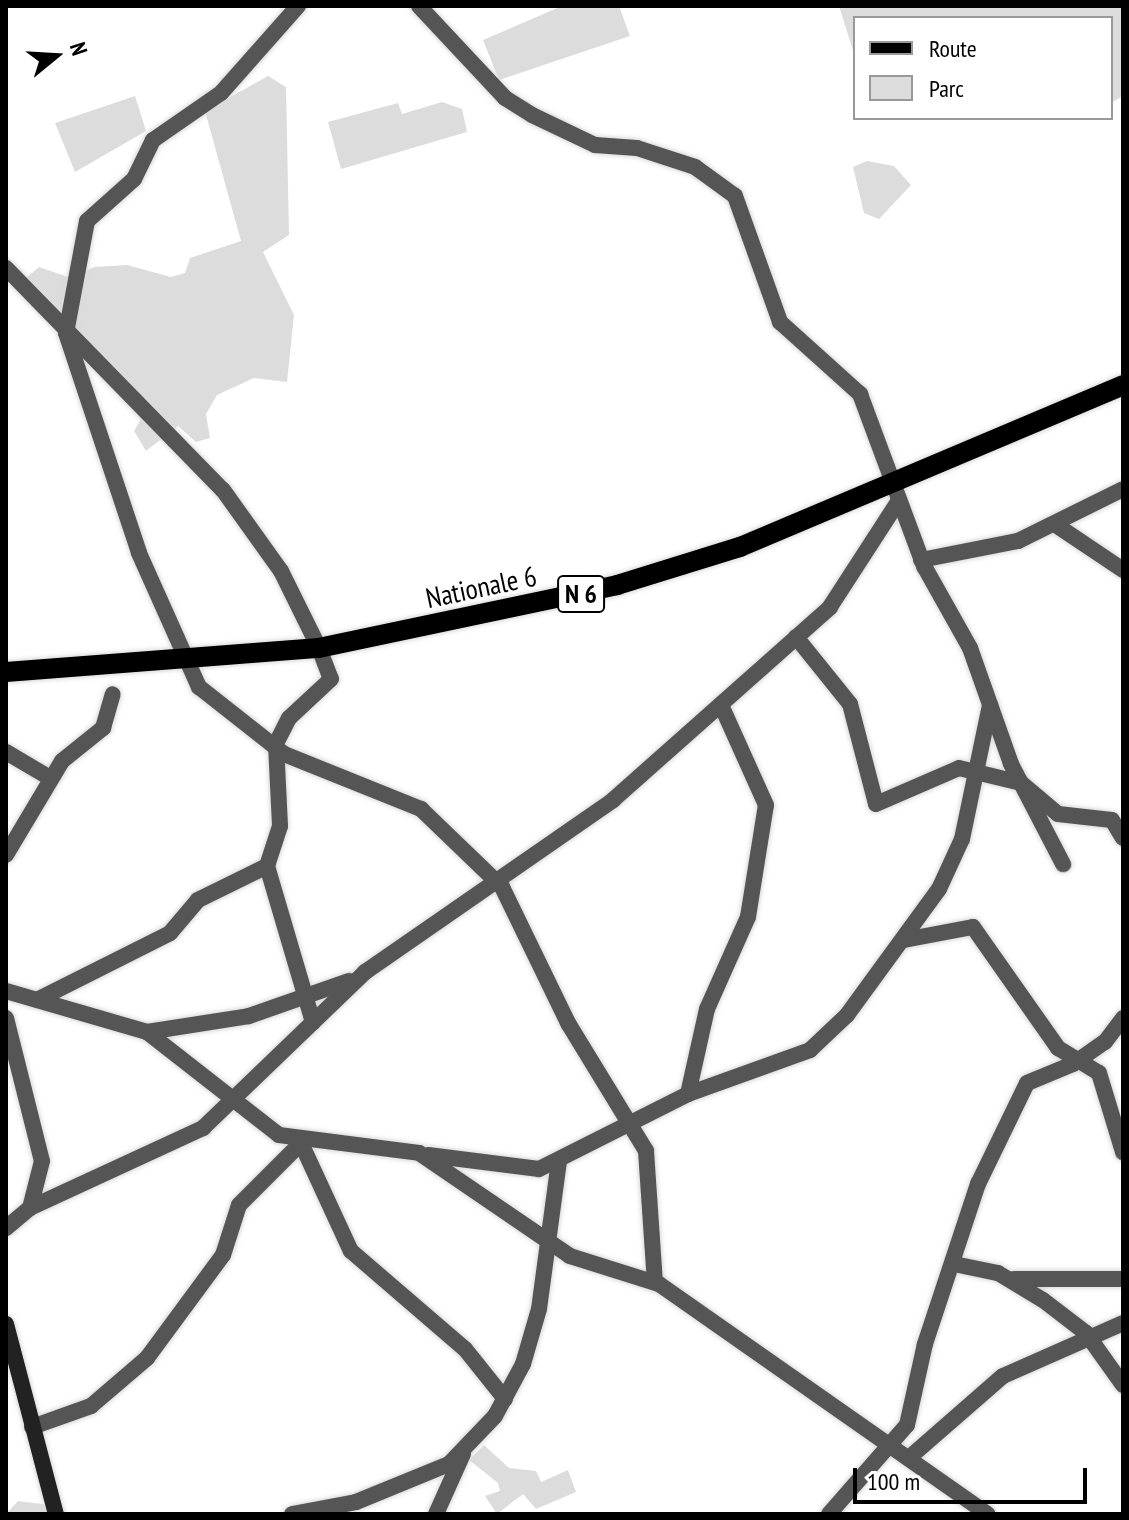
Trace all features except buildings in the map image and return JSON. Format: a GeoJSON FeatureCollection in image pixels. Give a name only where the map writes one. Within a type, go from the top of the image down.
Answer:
{"type":"FeatureCollection","features":[{"type":"Feature","properties":{"kind":"main road","name":"Nationale 6"},"geometry":{"type":"LineString","coordinates":[[6,672],[189,662],[319,648],[617,585],[895,494],[1123,385]]}},
{"type":"Feature","properties":{"kind":"street"},"geometry":{"type":"LineString","coordinates":[[298,6],[221,93],[153,140],[134,179],[87,221],[66,333],[139,553],[199,687],[307,766],[421,809],[498,881],[651,1172],[655,1282]]}},
{"type":"Feature","properties":{"kind":"street"},"geometry":{"type":"LineString","coordinates":[[419,6],[505,98],[532,115],[595,145],[637,148],[695,167],[735,196],[780,322],[851,379],[921,560],[970,648],[1021,783],[1063,864]]}},
{"type":"Feature","properties":{"kind":"street"},"geometry":{"type":"LineString","coordinates":[[6,268],[240,511],[319,648],[331,679],[304,700],[276,744],[280,826],[267,866],[313,1022]]}},
{"type":"Feature","properties":{"kind":"street"},"geometry":{"type":"LineString","coordinates":[[921,560],[1018,541],[1056,525],[1123,489]]}},
{"type":"Feature","properties":{"kind":"street"},"geometry":{"type":"LineString","coordinates":[[6,1228],[30,1208],[165,1151],[231,1102],[358,977],[613,800],[836,600],[895,494]]}},
{"type":"Feature","properties":{"kind":"street"},"geometry":{"type":"LineString","coordinates":[[1056,525],[1123,570]]}},
{"type":"Feature","properties":{"kind":"street"},"geometry":{"type":"LineString","coordinates":[[796,637],[850,704],[876,804],[943,771],[977,771],[1021,783],[1058,814],[1118,817],[1123,838]]}},
{"type":"Feature","properties":{"kind":"street"},"geometry":{"type":"LineString","coordinates":[[6,855],[50,778],[103,728],[113,694]]}},
{"type":"Feature","properties":{"kind":"street"},"geometry":{"type":"LineString","coordinates":[[688,1094],[707,1009],[748,917],[766,805],[721,705]]}},
{"type":"Feature","properties":{"kind":"street"},"geometry":{"type":"LineString","coordinates":[[6,991],[147,1032],[231,1102],[301,1143],[419,1153],[510,1170],[559,1162],[626,1121],[688,1094],[810,1050],[847,1015],[904,940],[962,839],[990,705]]}},
{"type":"Feature","properties":{"kind":"street"},"geometry":{"type":"LineString","coordinates":[[6,752],[50,778]]}},
{"type":"Feature","properties":{"kind":"street"},"geometry":{"type":"LineString","coordinates":[[37,1000],[170,933],[198,900],[267,866]]}},
{"type":"Feature","properties":{"kind":"street"},"geometry":{"type":"LineString","coordinates":[[904,940],[973,927],[1058,1048],[1099,1073],[1123,1152]]}},
{"type":"Feature","properties":{"kind":"street"},"geometry":{"type":"LineString","coordinates":[[147,1032],[306,999],[358,977]]}},
{"type":"Feature","properties":{"kind":"street"},"geometry":{"type":"LineString","coordinates":[[6,1018],[42,1161],[30,1208]]}},
{"type":"Feature","properties":{"kind":"street"},"geometry":{"type":"LineString","coordinates":[[829,1514],[894,1445],[907,1425],[925,1344],[978,1184],[1027,1083],[1078,1060],[1123,1018]]}},
{"type":"Feature","properties":{"kind":"street"},"geometry":{"type":"LineString","coordinates":[[301,1143],[351,1251],[465,1349],[505,1399]]}},
{"type":"Feature","properties":{"kind":"street"},"geometry":{"type":"LineString","coordinates":[[32,1427],[91,1406],[147,1358],[223,1255],[239,1205],[301,1143]]}},
{"type":"Feature","properties":{"kind":"street"},"geometry":{"type":"LineString","coordinates":[[419,1153],[508,1220],[550,1241],[570,1256],[655,1282],[894,1445],[987,1514]]}},
{"type":"Feature","properties":{"kind":"street"},"geometry":{"type":"LineString","coordinates":[[292,1514],[356,1502],[449,1464],[466,1449],[505,1399],[523,1364],[550,1241],[559,1162]]}},
{"type":"Feature","properties":{"kind":"street"},"geometry":{"type":"LineString","coordinates":[[954,1264],[1008,1278],[1123,1279]]}},
{"type":"Feature","properties":{"kind":"street"},"geometry":{"type":"LineString","coordinates":[[1008,1278],[1086,1333],[1123,1385]]}},
{"type":"Feature","properties":{"kind":"street"},"geometry":{"type":"LineString","coordinates":[[910,1457],[1003,1376],[1086,1333],[1123,1323]]}},
{"type":"Feature","properties":{"kind":"street"},"geometry":{"type":"LineString","coordinates":[[6,1324],[56,1514]]}},
{"type":"Feature","properties":{"kind":"street"},"geometry":{"type":"LineString","coordinates":[[436,1514],[466,1449]]}},
{"type":"Feature","properties":{"kind":"green space"},"geometry":{"type":"Polygon","coordinates":[[[562,6],[619,6],[630,36],[499,80],[483,40],[562,6]]]}},
{"type":"Feature","properties":{"kind":"green space"},"geometry":{"type":"Polygon","coordinates":[[[839,6],[1123,6],[1123,96],[1113,102],[1113,16],[853,16],[853,51],[839,6]]]}},
{"type":"Feature","properties":{"kind":"green space"},"geometry":{"type":"Polygon","coordinates":[[[268,76],[286,87],[289,235],[263,252],[294,315],[287,382],[254,378],[217,395],[206,414],[210,438],[196,442],[178,426],[146,451],[134,431],[141,419],[25,279],[39,267],[71,278],[94,267],[127,265],[171,277],[185,273],[190,258],[241,241],[205,111],[268,76]]]}},
{"type":"Feature","properties":{"kind":"green space"},"geometry":{"type":"Polygon","coordinates":[[[135,96],[146,131],[75,172],[55,123],[135,96]]]}},
{"type":"Feature","properties":{"kind":"green space"},"geometry":{"type":"Polygon","coordinates":[[[442,102],[462,109],[467,132],[341,169],[328,122],[398,103],[402,114],[442,102]]]}},
{"type":"Feature","properties":{"kind":"green space"},"geometry":{"type":"Polygon","coordinates":[[[867,161],[894,166],[911,185],[879,219],[864,213],[853,167],[867,161]]]}},
{"type":"Feature","properties":{"kind":"green space"},"geometry":{"type":"Polygon","coordinates":[[[484,1445],[509,1468],[536,1471],[541,1482],[568,1470],[576,1492],[536,1509],[523,1494],[497,1514],[485,1496],[500,1491],[498,1483],[469,1460],[484,1445]]]}},
{"type":"Feature","properties":{"kind":"green space"},"geometry":{"type":"Polygon","coordinates":[[[18,1501],[50,1505],[55,1514],[6,1514],[18,1501]]]}}]}
